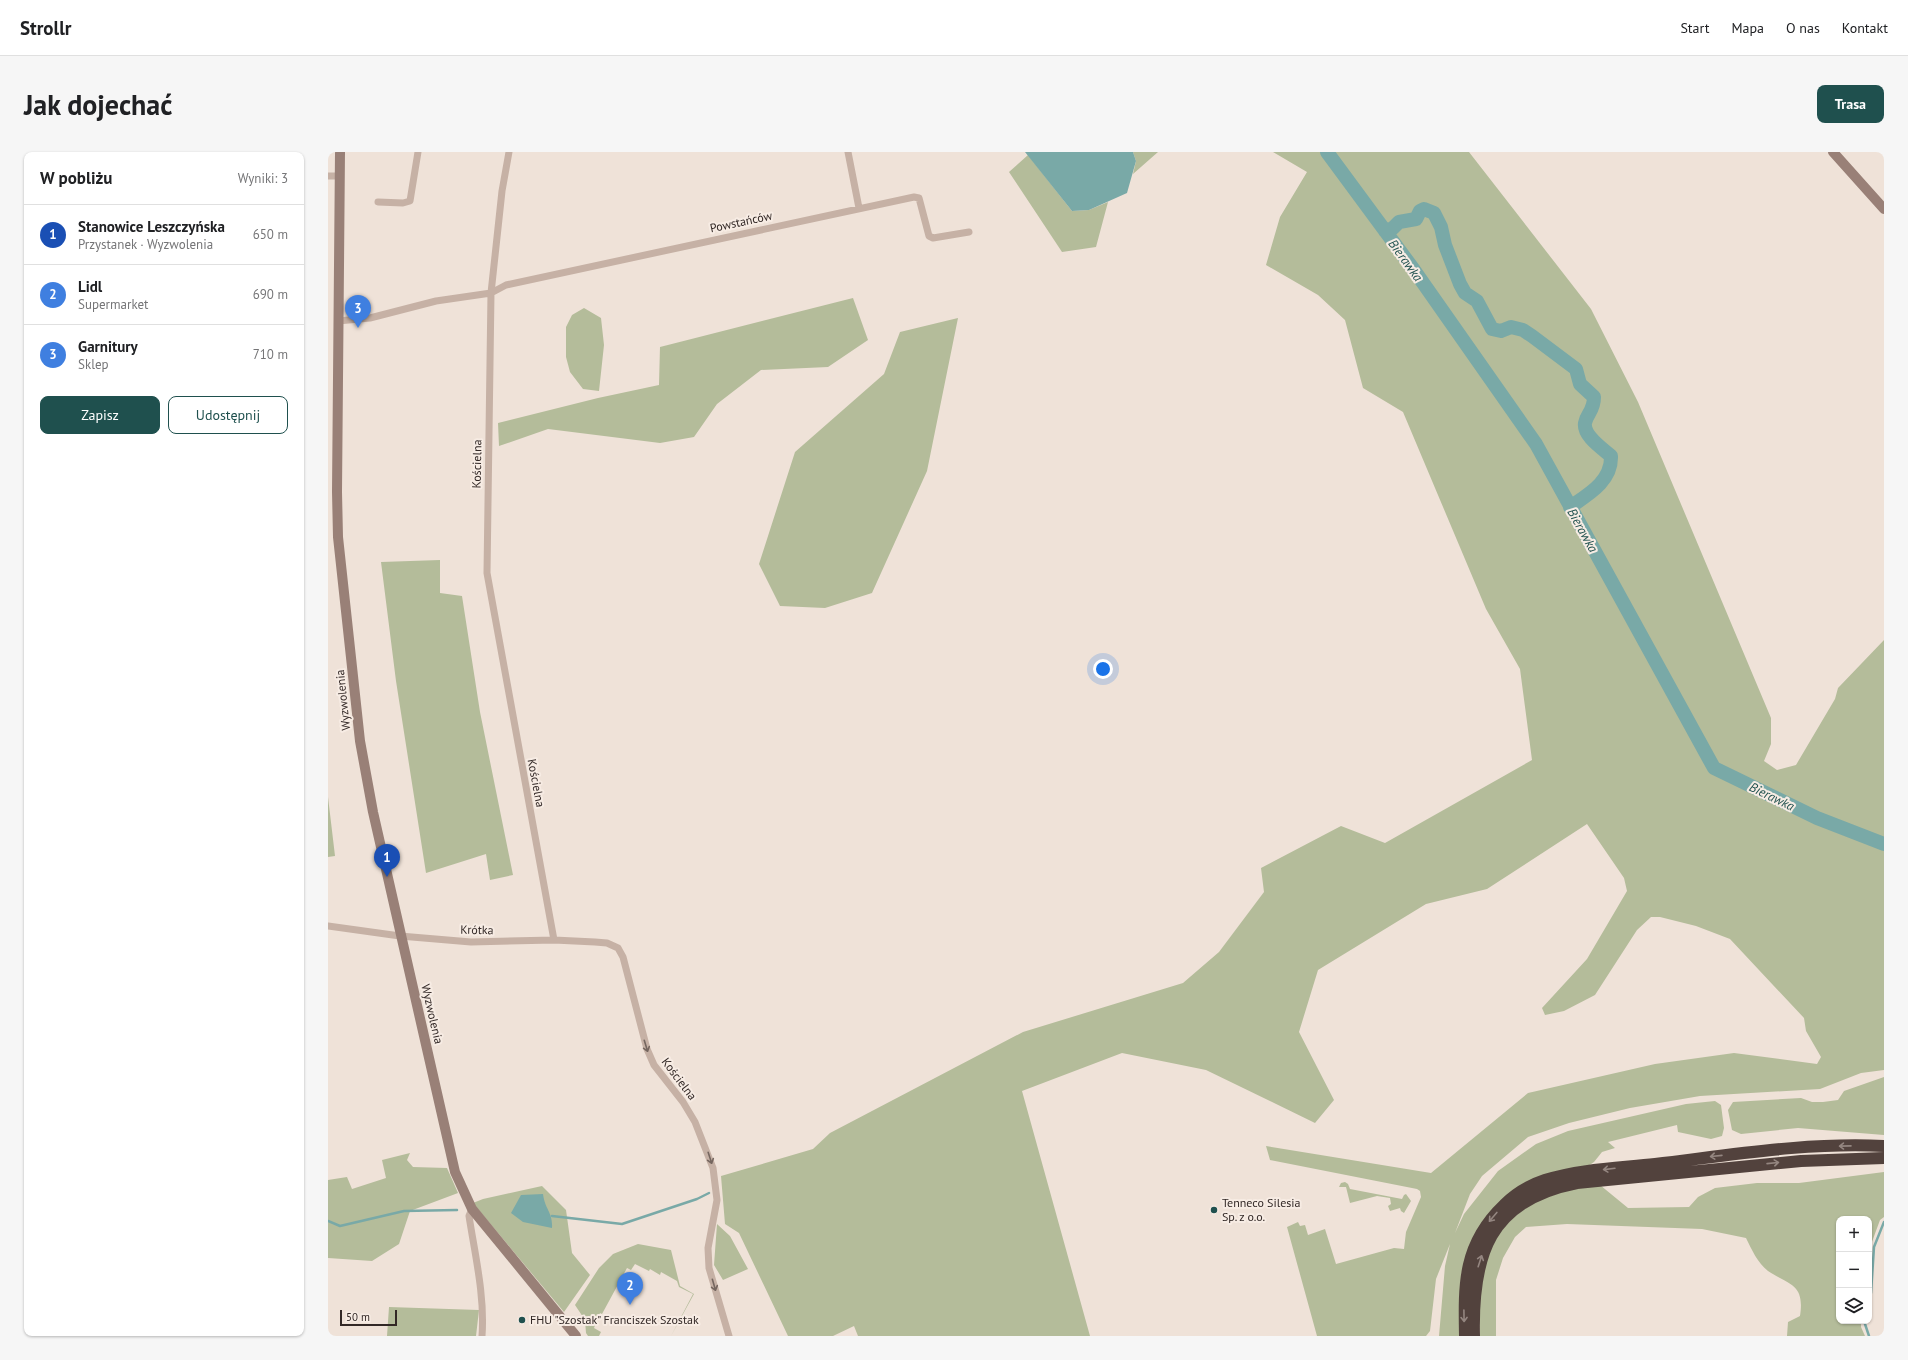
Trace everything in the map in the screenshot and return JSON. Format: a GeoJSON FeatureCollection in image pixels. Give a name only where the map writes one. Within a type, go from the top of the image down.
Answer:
{"type":"FeatureCollection","features":[{"type":"Feature","properties":{"kind":"highway"},"geometry":{"type":"LineString","coordinates":[[1465,1336],[1464,1297],[1466,1274],[1474,1246],[1491,1219],[1504,1204],[1528,1188],[1544,1181],[1577,1173],[1707,1157],[1811,1146],[1884,1146]]}},
{"type":"Feature","properties":{"kind":"highway"},"geometry":{"type":"LineString","coordinates":[[1474,1336],[1475,1285],[1482,1254],[1496,1228],[1506,1217],[1519,1206],[1538,1194],[1577,1183],[1786,1162],[1847,1158],[1884,1158]]}},
{"type":"Feature","properties":{"kind":"main road","name":"Wyzwolenia"},"geometry":{"type":"LineString","coordinates":[[340,152],[337,492],[338,537],[360,741],[373,812],[400,936],[455,1172],[472,1209],[576,1336]]}},
{"type":"Feature","properties":{"kind":"main road"},"geometry":{"type":"LineString","coordinates":[[1833,152],[1884,209]]}},
{"type":"Feature","properties":{"kind":"street"},"geometry":{"type":"LineString","coordinates":[[378,202],[403,203],[410,201],[418,152]]}},
{"type":"Feature","properties":{"kind":"street","name":"Kościelna"},"geometry":{"type":"LineString","coordinates":[[509,152],[502,191],[491,293],[487,573],[554,940],[608,943],[618,948],[623,957],[647,1049],[654,1065],[683,1102],[701,1132],[713,1168],[717,1200],[708,1248],[709,1268],[729,1336]]}},
{"type":"Feature","properties":{"kind":"street"},"geometry":{"type":"LineString","coordinates":[[848,152],[859,208]]}},
{"type":"Feature","properties":{"kind":"street"},"geometry":{"type":"LineString","coordinates":[[328,176],[339,176]]}},
{"type":"Feature","properties":{"kind":"street","name":"Powstańców"},"geometry":{"type":"LineString","coordinates":[[338,321],[370,318],[436,302],[491,293],[506,285],[859,208],[917,197],[929,236],[933,238],[969,232]]}},
{"type":"Feature","properties":{"kind":"street","name":"Krótka"},"geometry":{"type":"LineString","coordinates":[[328,926],[400,936],[471,942],[554,940]]}},
{"type":"Feature","properties":{"kind":"street","name":"Wyzwolenia"},"geometry":{"type":"LineString","coordinates":[[472,1209],[469,1216],[481,1289],[483,1324],[482,1336]]}},
{"type":"Feature","properties":{"kind":"green space"},"geometry":{"type":"Polygon","coordinates":[[[1133,152],[1158,152],[1133,174],[1136,161],[1133,152]]]}},
{"type":"Feature","properties":{"kind":"green space"},"geometry":{"type":"Polygon","coordinates":[[[1273,152],[1469,152],[1591,309],[1638,402],[1771,718],[1771,744],[1764,761],[1777,770],[1796,765],[1835,699],[1838,688],[1884,640],[1884,1070],[1861,1073],[1820,1089],[1700,1096],[1630,1108],[1569,1123],[1528,1137],[1482,1176],[1470,1194],[1455,1233],[1464,1214],[1498,1171],[1536,1144],[1568,1131],[1686,1104],[1715,1101],[1721,1105],[1724,1128],[1722,1136],[1711,1139],[1678,1132],[1677,1125],[1608,1142],[1615,1148],[1602,1152],[1594,1162],[1585,1168],[1544,1175],[1462,1271],[1460,1289],[1460,1336],[1439,1336],[1445,1266],[1450,1244],[1436,1279],[1430,1331],[1426,1336],[1317,1336],[1287,1227],[1298,1222],[1300,1226],[1305,1225],[1308,1235],[1325,1229],[1336,1264],[1394,1248],[1404,1249],[1406,1232],[1421,1197],[1420,1191],[1417,1189],[1270,1160],[1266,1146],[1431,1173],[1528,1093],[1655,1064],[1734,1053],[1817,1064],[1821,1057],[1806,1031],[1804,1018],[1730,939],[1696,926],[1660,917],[1651,917],[1637,930],[1595,995],[1564,1011],[1545,1015],[1542,1008],[1587,959],[1627,891],[1624,878],[1587,824],[1487,889],[1426,904],[1318,970],[1299,1032],[1334,1100],[1315,1123],[1206,1070],[1122,1053],[1022,1091],[1090,1336],[858,1336],[854,1326],[833,1336],[788,1336],[739,1233],[725,1224],[721,1176],[813,1149],[830,1133],[1023,1032],[1183,983],[1219,952],[1264,892],[1261,868],[1341,826],[1385,843],[1532,760],[1520,669],[1486,609],[1403,412],[1363,388],[1345,320],[1318,295],[1266,265],[1280,217],[1307,172],[1273,152]]]}},
{"type":"Feature","properties":{"kind":"green space"},"geometry":{"type":"Polygon","coordinates":[[[1028,155],[1072,211],[1089,210],[1108,202],[1096,247],[1062,252],[1009,172],[1028,155]]]}},
{"type":"Feature","properties":{"kind":"green space"},"geometry":{"type":"Polygon","coordinates":[[[853,298],[868,340],[828,367],[761,370],[717,404],[694,437],[660,443],[548,429],[499,446],[498,423],[598,398],[659,385],[660,347],[853,298]]]}},
{"type":"Feature","properties":{"kind":"green space"},"geometry":{"type":"Polygon","coordinates":[[[584,308],[601,318],[604,345],[599,391],[583,389],[570,372],[566,357],[566,327],[572,315],[584,308]]]}},
{"type":"Feature","properties":{"kind":"green space"},"geometry":{"type":"Polygon","coordinates":[[[958,318],[927,471],[872,593],[825,608],[780,606],[759,564],[795,452],[884,374],[900,332],[958,318]]]}},
{"type":"Feature","properties":{"kind":"green space"},"geometry":{"type":"Polygon","coordinates":[[[440,560],[440,593],[462,596],[480,712],[513,875],[490,880],[486,854],[426,873],[396,681],[381,562],[440,560]]]}},
{"type":"Feature","properties":{"kind":"green space"},"geometry":{"type":"Polygon","coordinates":[[[328,797],[335,856],[328,857],[328,797]]]}},
{"type":"Feature","properties":{"kind":"green space"},"geometry":{"type":"Polygon","coordinates":[[[1884,1077],[1884,1135],[1798,1128],[1741,1134],[1732,1130],[1728,1110],[1733,1102],[1801,1098],[1812,1102],[1838,1100],[1844,1091],[1884,1077]]]}},
{"type":"Feature","properties":{"kind":"green space"},"geometry":{"type":"Polygon","coordinates":[[[410,1153],[407,1160],[413,1167],[447,1168],[458,1193],[410,1211],[399,1244],[372,1261],[328,1258],[328,1180],[347,1177],[352,1189],[386,1178],[382,1160],[410,1153]]]}},
{"type":"Feature","properties":{"kind":"green space"},"geometry":{"type":"Polygon","coordinates":[[[1884,1172],[1884,1217],[1880,1220],[1872,1242],[1872,1216],[1836,1216],[1836,1324],[1861,1324],[1865,1336],[1787,1336],[1788,1322],[1800,1316],[1801,1305],[1798,1291],[1794,1286],[1768,1271],[1761,1264],[1746,1238],[1702,1229],[1567,1224],[1526,1227],[1515,1237],[1503,1258],[1496,1280],[1496,1336],[1480,1336],[1481,1292],[1483,1273],[1488,1255],[1496,1238],[1508,1223],[1524,1210],[1544,1198],[1568,1188],[1600,1185],[1628,1208],[1689,1207],[1698,1197],[1715,1188],[1757,1183],[1799,1183],[1884,1172]]]}},
{"type":"Feature","properties":{"kind":"green space"},"geometry":{"type":"Polygon","coordinates":[[[1345,1182],[1348,1184],[1350,1189],[1402,1199],[1406,1194],[1411,1201],[1404,1213],[1400,1208],[1390,1211],[1388,1206],[1391,1204],[1390,1198],[1377,1196],[1350,1203],[1346,1187],[1339,1187],[1341,1183],[1345,1182]]]}},
{"type":"Feature","properties":{"kind":"green space"},"geometry":{"type":"Polygon","coordinates":[[[542,1186],[566,1210],[572,1253],[590,1275],[564,1312],[473,1203],[483,1199],[542,1186]]]}},
{"type":"Feature","properties":{"kind":"green space"},"geometry":{"type":"Polygon","coordinates":[[[717,1224],[730,1236],[748,1269],[723,1280],[714,1265],[717,1224]]]}},
{"type":"Feature","properties":{"kind":"green space"},"geometry":{"type":"Polygon","coordinates":[[[638,1244],[671,1250],[680,1286],[694,1294],[671,1336],[693,1294],[679,1287],[677,1281],[661,1272],[660,1275],[650,1269],[649,1271],[635,1264],[631,1270],[627,1268],[602,1314],[600,1313],[594,1328],[601,1332],[599,1336],[588,1336],[586,1333],[585,1320],[575,1305],[599,1268],[613,1254],[638,1244]]]}},
{"type":"Feature","properties":{"kind":"green space"},"geometry":{"type":"Polygon","coordinates":[[[389,1307],[479,1310],[476,1336],[387,1336],[389,1307]]]}},
{"type":"Feature","properties":{"kind":"water"},"geometry":{"type":"Polygon","coordinates":[[[1025,152],[1133,152],[1136,161],[1127,193],[1089,210],[1072,211],[1025,152]]]}},
{"type":"Feature","properties":{"kind":"water"},"geometry":{"type":"Polygon","coordinates":[[[543,1194],[545,1204],[550,1214],[552,1228],[523,1222],[511,1213],[521,1195],[543,1194]]]}},
{"type":"Feature","properties":{"kind":"waterway","name":"Bierawka"},"geometry":{"type":"LineString","coordinates":[[1327,152],[1414,270],[1536,444],[1714,768],[1817,818],[1884,844]]}},
{"type":"Feature","properties":{"kind":"waterway"},"geometry":{"type":"LineString","coordinates":[[1385,231],[1393,228],[1399,222],[1416,219],[1420,211],[1424,209],[1434,213],[1441,227],[1445,245],[1460,284],[1465,293],[1477,301],[1492,329],[1501,331],[1511,327],[1523,330],[1576,369],[1580,384],[1594,397],[1592,409],[1585,423],[1587,433],[1611,456],[1608,473],[1603,480],[1592,492],[1570,507]]}},
{"type":"Feature","properties":{"kind":"waterway"},"geometry":{"type":"LineString","coordinates":[[552,1216],[622,1224],[697,1199],[709,1193]]}},
{"type":"Feature","properties":{"kind":"waterway"},"geometry":{"type":"LineString","coordinates":[[328,1221],[340,1226],[404,1211],[457,1210]]}},
{"type":"Feature","properties":{"kind":"waterway"},"geometry":{"type":"LineString","coordinates":[[1871,1288],[1874,1247],[1884,1222]]}},
{"type":"Feature","properties":{"kind":"waterway"},"geometry":{"type":"LineString","coordinates":[[1865,1324],[1869,1336]]}},
{"type":"Feature","properties":{"kind":"place","name":"Garnitury"},"geometry":{"type":"Point","coordinates":[358,328]}},
{"type":"Feature","properties":{"kind":"place","name":"Stanowice Leszczyńska"},"geometry":{"type":"Point","coordinates":[387,877]}},
{"type":"Feature","properties":{"kind":"place","name":"Tenneco Silesia Sp. z o.o."},"geometry":{"type":"Point","coordinates":[1214,1210]}},
{"type":"Feature","properties":{"kind":"place","name":"Lidl"},"geometry":{"type":"Point","coordinates":[630,1305]}},
{"type":"Feature","properties":{"kind":"place","name":"FHU \"Szostak\" Franciszek Szostak"},"geometry":{"type":"Point","coordinates":[522,1320]}}]}
